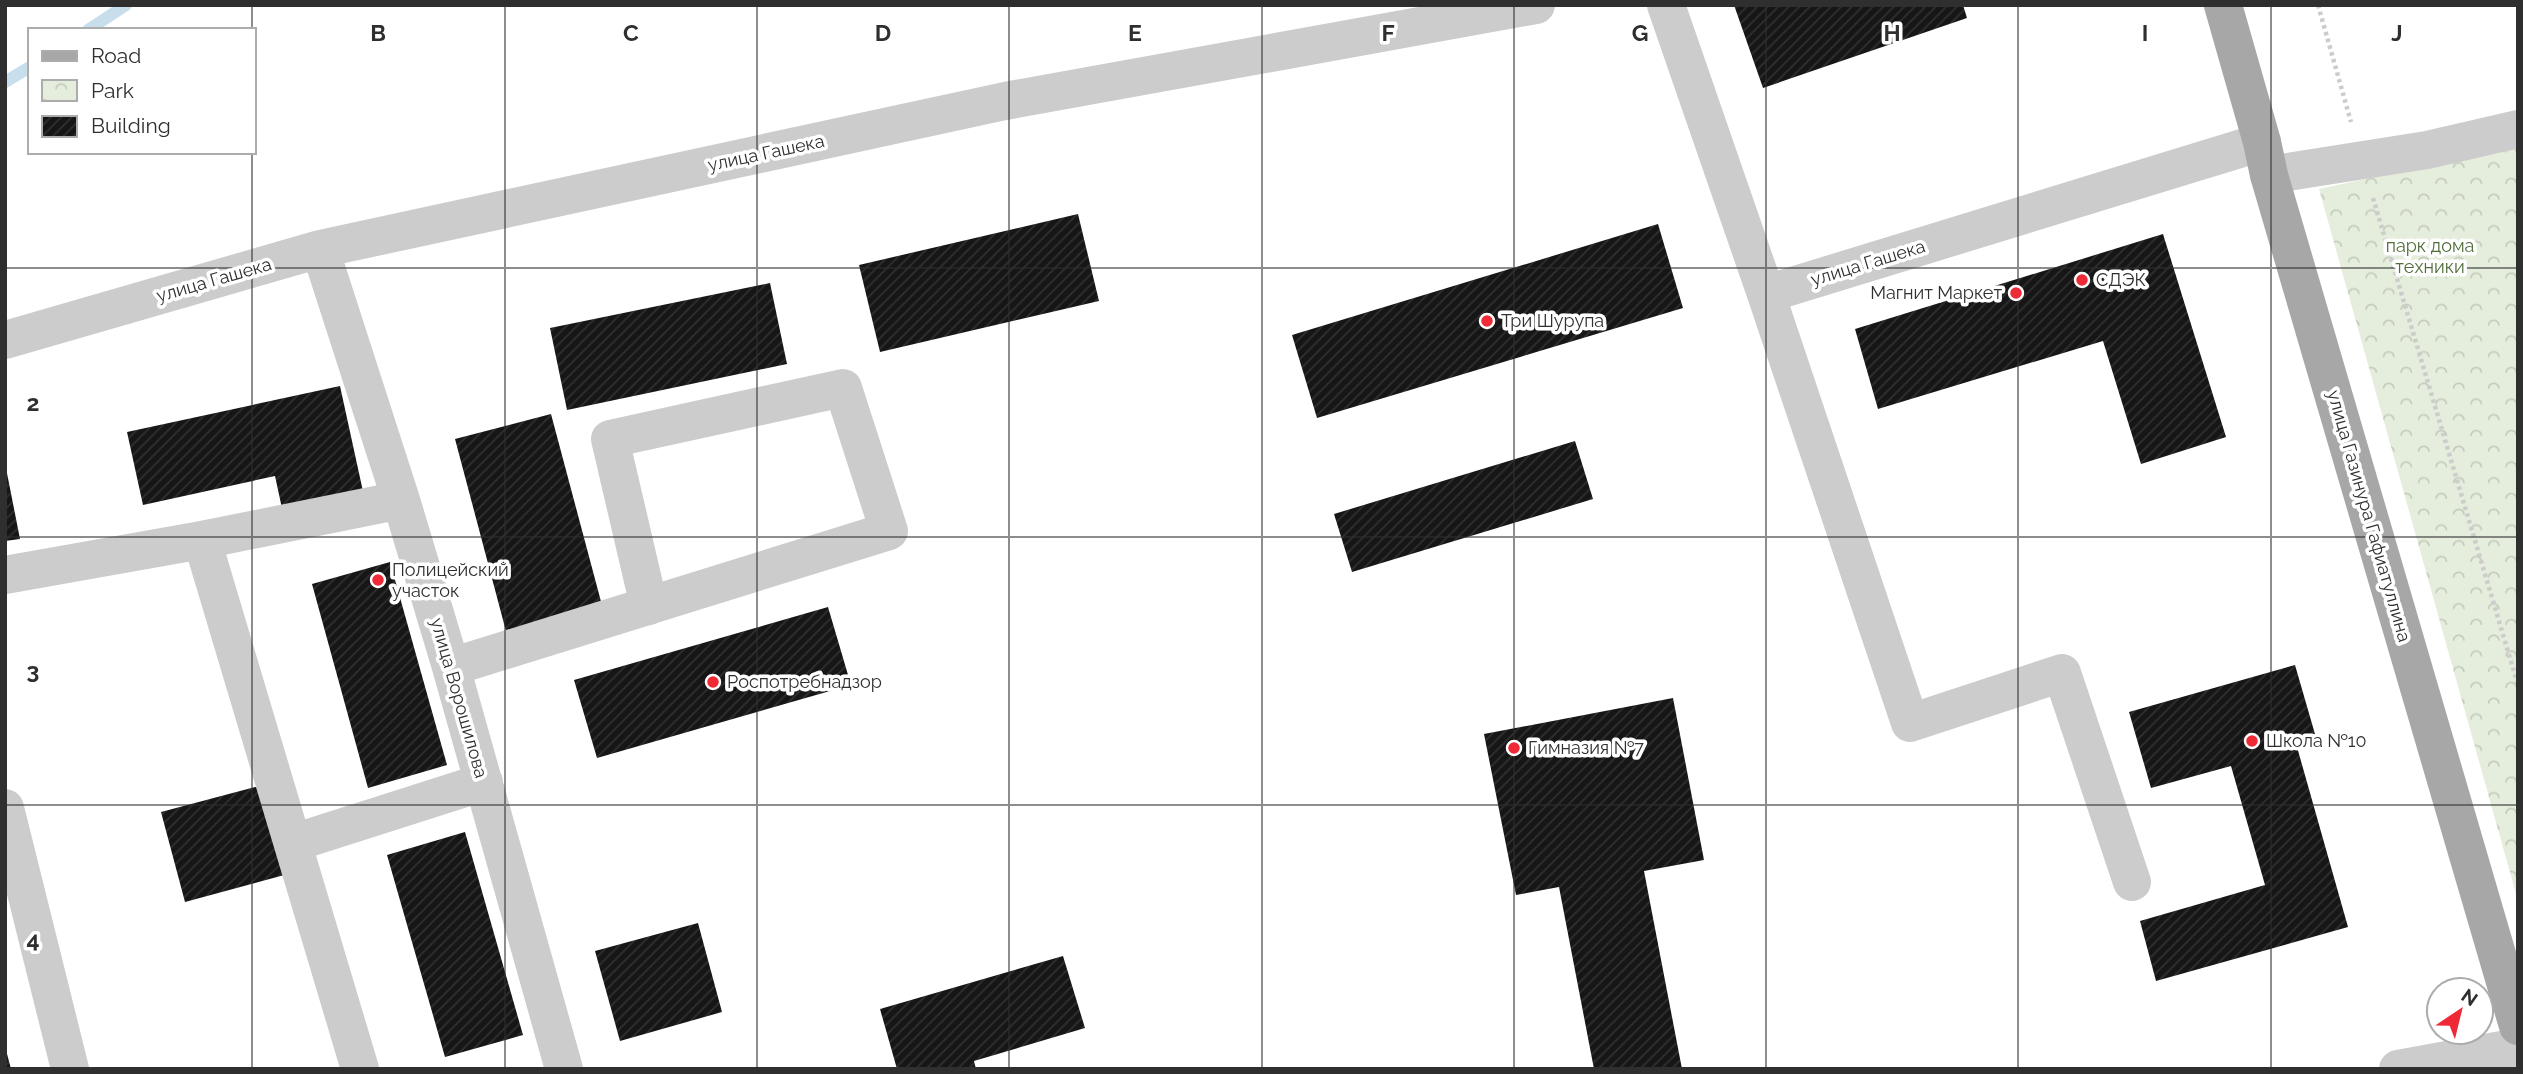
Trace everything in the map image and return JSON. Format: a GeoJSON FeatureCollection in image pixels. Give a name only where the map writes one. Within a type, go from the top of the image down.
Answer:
{"type":"FeatureCollection","features":[{"type":"Feature","properties":{"kind":"main road","name":"улица Газинура Гафиатуллина"},"geometry":{"type":"LineString","coordinates":[[2223,5],[2518,1026]]}},
{"type":"Feature","properties":{"kind":"street","name":"улица Гашека"},"geometry":{"type":"LineString","coordinates":[[5,340],[320,249],[1005,101],[1536,5]]}},
{"type":"Feature","properties":{"kind":"street"},"geometry":{"type":"LineString","coordinates":[[1667,5],[1910,723],[2062,673],[2132,883]]}},
{"type":"Feature","properties":{"kind":"street","name":"улица Гашека"},"geometry":{"type":"LineString","coordinates":[[1766,294],[2266,158],[2362,160],[2427,150],[2518,129]]}},
{"type":"Feature","properties":{"kind":"street","name":"улица Ворошилова"},"geometry":{"type":"LineString","coordinates":[[320,249],[401,500],[451,667],[564,1069]]}},
{"type":"Feature","properties":{"kind":"street"},"geometry":{"type":"LineString","coordinates":[[451,667],[649,606],[889,531],[843,388],[610,439],[649,606]]}},
{"type":"Feature","properties":{"kind":"street"},"geometry":{"type":"LineString","coordinates":[[5,575],[202,540],[401,500]]}},
{"type":"Feature","properties":{"kind":"street"},"geometry":{"type":"LineString","coordinates":[[202,540],[360,1069]]}},
{"type":"Feature","properties":{"kind":"street"},"geometry":{"type":"LineString","coordinates":[[293,844],[484,782]]}},
{"type":"Feature","properties":{"kind":"street"},"geometry":{"type":"LineString","coordinates":[[5,808],[70,1069]]}},
{"type":"Feature","properties":{"kind":"street"},"geometry":{"type":"LineString","coordinates":[[2398,1069],[2518,1047]]}},
{"type":"Feature","properties":{"kind":"path"},"geometry":{"type":"LineString","coordinates":[[2318,5],[2518,685]]}},
{"type":"Feature","properties":{"kind":"green space","name":"парк дома техники"},"geometry":{"type":"Polygon","coordinates":[[[2518,146],[2518,901],[2319,189],[2518,146]]]}},
{"type":"Feature","properties":{"kind":"building"},"geometry":{"type":"Polygon","coordinates":[[[1734,5],[1963,5],[1967,18],[1763,88],[1734,5]]]}},
{"type":"Feature","properties":{"kind":"building"},"geometry":{"type":"Polygon","coordinates":[[[1078,214],[1099,301],[880,352],[859,265],[1078,214]]]}},
{"type":"Feature","properties":{"kind":"building","name":"Три Шурупа"},"geometry":{"type":"Polygon","coordinates":[[[1658,224],[1683,308],[1317,418],[1292,335],[1658,224]]]}},
{"type":"Feature","properties":{"kind":"building"},"geometry":{"type":"Polygon","coordinates":[[[2163,234],[2226,437],[2141,464],[2103,341],[1878,409],[1855,329],[2163,234]]]}},
{"type":"Feature","properties":{"kind":"building"},"geometry":{"type":"Polygon","coordinates":[[[770,283],[787,364],[567,410],[550,328],[770,283]]]}},
{"type":"Feature","properties":{"kind":"building"},"geometry":{"type":"Polygon","coordinates":[[[340,386],[364,496],[283,513],[275,476],[143,505],[127,432],[340,386]]]}},
{"type":"Feature","properties":{"kind":"building"},"geometry":{"type":"Polygon","coordinates":[[[551,414],[603,609],[507,635],[455,439],[551,414]]]}},
{"type":"Feature","properties":{"kind":"building"},"geometry":{"type":"Polygon","coordinates":[[[1575,441],[1593,499],[1352,572],[1334,514],[1575,441]]]}},
{"type":"Feature","properties":{"kind":"building"},"geometry":{"type":"Polygon","coordinates":[[[5,463],[20,539],[5,541],[5,463]]]}},
{"type":"Feature","properties":{"kind":"building"},"geometry":{"type":"Polygon","coordinates":[[[390,562],[447,765],[368,788],[312,584],[390,562]]]}},
{"type":"Feature","properties":{"kind":"building","name":"Роспотребнадзор"},"geometry":{"type":"Polygon","coordinates":[[[828,607],[851,685],[597,758],[574,680],[828,607]]]}},
{"type":"Feature","properties":{"kind":"building"},"geometry":{"type":"Polygon","coordinates":[[[2295,665],[2317,741],[2297,747],[2348,927],[2156,981],[2140,921],[2265,885],[2231,766],[2151,788],[2129,712],[2295,665]]]}},
{"type":"Feature","properties":{"kind":"building"},"geometry":{"type":"Polygon","coordinates":[[[1673,698],[1704,860],[1644,871],[1682,1069],[1594,1069],[1559,887],[1516,895],[1484,734],[1673,698]]]}},
{"type":"Feature","properties":{"kind":"building"},"geometry":{"type":"Polygon","coordinates":[[[263,785],[288,874],[185,902],[161,812],[263,785]]]}},
{"type":"Feature","properties":{"kind":"building"},"geometry":{"type":"Polygon","coordinates":[[[465,832],[523,1035],[445,1057],[387,855],[465,832]]]}},
{"type":"Feature","properties":{"kind":"building"},"geometry":{"type":"Polygon","coordinates":[[[698,923],[722,1012],[620,1041],[595,951],[698,923]]]}},
{"type":"Feature","properties":{"kind":"building"},"geometry":{"type":"Polygon","coordinates":[[[1063,956],[1085,1028],[974,1061],[976,1069],[897,1069],[880,1009],[1063,956]]]}},
{"type":"Feature","properties":{"kind":"building"},"geometry":{"type":"Polygon","coordinates":[[[6,1050],[11,1069],[5,1069],[6,1050]]]}},
{"type":"Feature","properties":{"kind":"waterway"},"geometry":{"type":"LineString","coordinates":[[91,28],[126,5]]}},
{"type":"Feature","properties":{"kind":"waterway"},"geometry":{"type":"LineString","coordinates":[[5,82],[28,68]]}},
{"type":"Feature","properties":{"kind":"place","name":"СДЭК"},"geometry":{"type":"Point","coordinates":[2082,280]}},
{"type":"Feature","properties":{"kind":"place","name":"Магнит Маркет"},"geometry":{"type":"Point","coordinates":[2016,293]}},
{"type":"Feature","properties":{"kind":"place","name":"Три Шурупа"},"geometry":{"type":"Point","coordinates":[1487,321]}},
{"type":"Feature","properties":{"kind":"place","name":"Полицейский участок"},"geometry":{"type":"Point","coordinates":[378,580]}},
{"type":"Feature","properties":{"kind":"place","name":"Роспотребнадзор"},"geometry":{"type":"Point","coordinates":[713,682]}},
{"type":"Feature","properties":{"kind":"place","name":"Школа №10"},"geometry":{"type":"Point","coordinates":[2252,741]}},
{"type":"Feature","properties":{"kind":"place","name":"Гимназия №7"},"geometry":{"type":"Point","coordinates":[1514,748]}}]}
